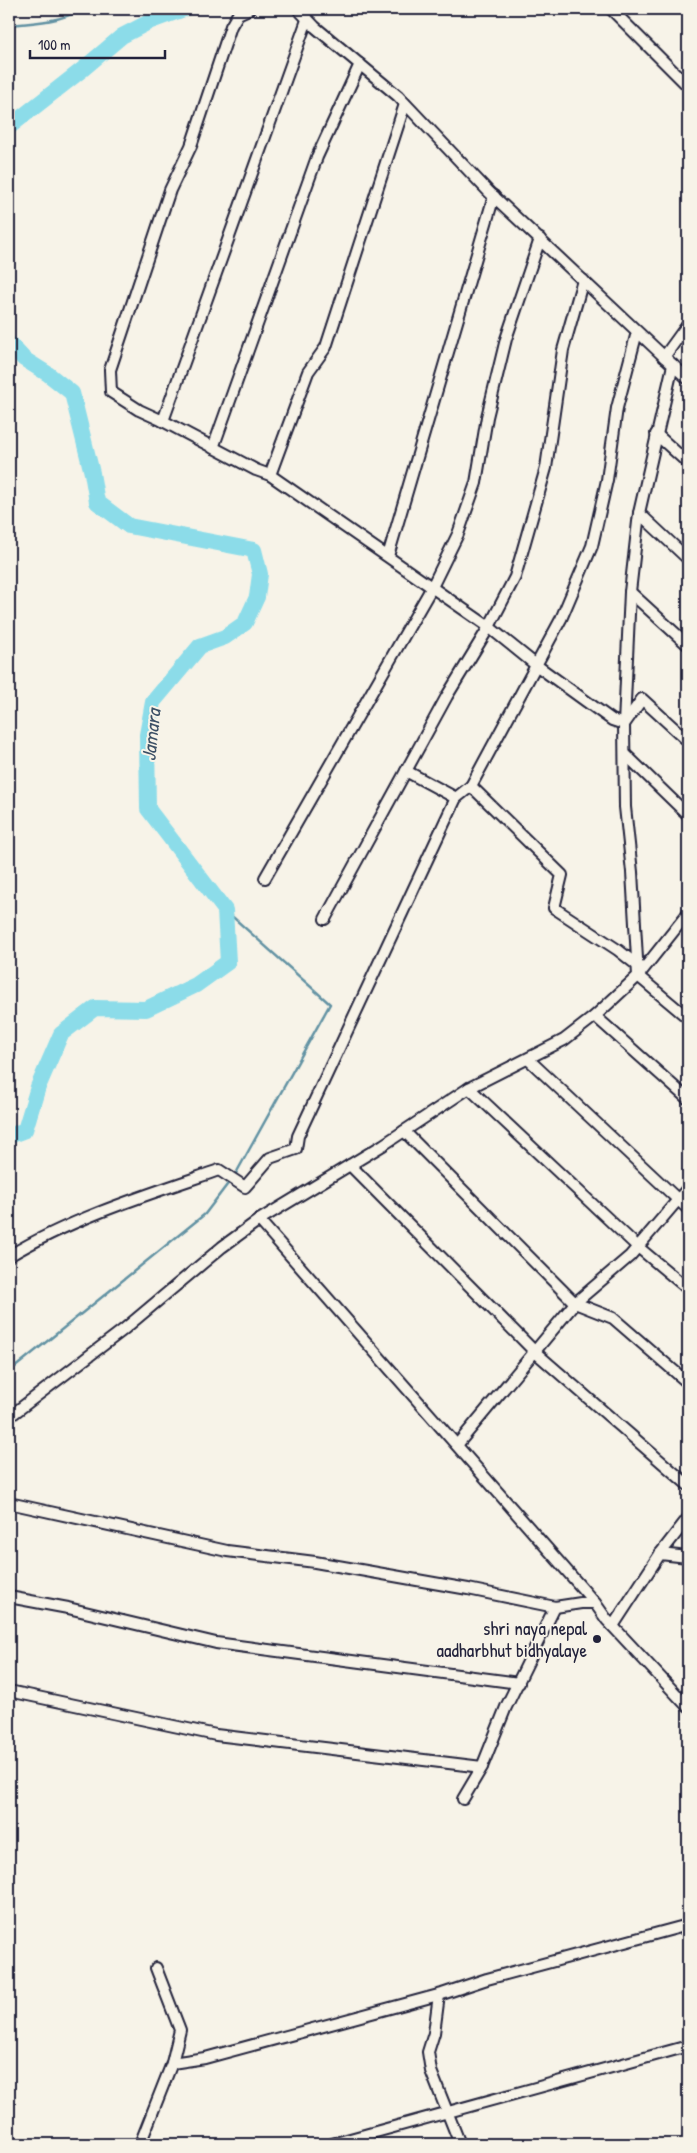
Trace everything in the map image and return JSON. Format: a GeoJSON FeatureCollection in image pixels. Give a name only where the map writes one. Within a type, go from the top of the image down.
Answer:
{"type":"FeatureCollection","features":[{"type":"Feature","properties":{"kind":"street"},"geometry":{"type":"LineString","coordinates":[[249,9],[238,14],[230,26],[191,146],[170,190],[128,323],[110,370],[112,392],[139,410],[256,470],[270,475],[489,627],[536,665],[612,720],[624,724]]}},
{"type":"Feature","properties":{"kind":"street"},"geometry":{"type":"LineString","coordinates":[[298,9],[307,20],[405,104],[494,196],[688,379]]}},
{"type":"Feature","properties":{"kind":"street"},"geometry":{"type":"LineString","coordinates":[[611,9],[688,86]]}},
{"type":"Feature","properties":{"kind":"street"},"geometry":{"type":"LineString","coordinates":[[163,421],[307,20]]}},
{"type":"Feature","properties":{"kind":"street"},"geometry":{"type":"LineString","coordinates":[[213,448],[317,157],[360,64]]}},
{"type":"Feature","properties":{"kind":"street"},"geometry":{"type":"LineString","coordinates":[[270,475],[308,372],[326,347],[405,104]]}},
{"type":"Feature","properties":{"kind":"street"},"geometry":{"type":"LineString","coordinates":[[388,556],[494,196]]}},
{"type":"Feature","properties":{"kind":"street"},"geometry":{"type":"LineString","coordinates":[[265,878],[432,587],[458,534],[476,483],[487,417],[506,340],[540,239]]}},
{"type":"Feature","properties":{"kind":"street"},"geometry":{"type":"LineString","coordinates":[[325,919],[447,696],[489,627],[515,577],[546,468],[563,350],[583,280]]}},
{"type":"Feature","properties":{"kind":"street"},"geometry":{"type":"LineString","coordinates":[[664,357],[688,324]]}},
{"type":"Feature","properties":{"kind":"street"},"geometry":{"type":"LineString","coordinates":[[9,1256],[36,1240],[146,1195],[218,1170],[245,1187],[270,1158],[296,1149],[298,1136],[456,798],[470,786],[561,619],[592,546],[606,480],[616,408],[637,332]]}},
{"type":"Feature","properties":{"kind":"street"},"geometry":{"type":"LineString","coordinates":[[637,971],[632,872],[625,807],[624,724],[630,592],[639,513],[673,365]]}},
{"type":"Feature","properties":{"kind":"street"},"geometry":{"type":"LineString","coordinates":[[656,434],[688,463]]}},
{"type":"Feature","properties":{"kind":"street"},"geometry":{"type":"LineString","coordinates":[[639,513],[688,559]]}},
{"type":"Feature","properties":{"kind":"street"},"geometry":{"type":"LineString","coordinates":[[630,592],[688,645]]}},
{"type":"Feature","properties":{"kind":"street"},"geometry":{"type":"LineString","coordinates":[[624,724],[642,699],[688,741]]}},
{"type":"Feature","properties":{"kind":"street"},"geometry":{"type":"LineString","coordinates":[[625,754],[688,815]]}},
{"type":"Feature","properties":{"kind":"street"},"geometry":{"type":"LineString","coordinates":[[406,771],[456,798]]}},
{"type":"Feature","properties":{"kind":"street"},"geometry":{"type":"LineString","coordinates":[[470,786],[562,875],[554,908],[618,950],[637,971],[688,1018]]}},
{"type":"Feature","properties":{"kind":"street"},"geometry":{"type":"LineString","coordinates":[[9,1418],[123,1330],[222,1247],[259,1220],[350,1165],[469,1088],[564,1040],[595,1016],[687,918]]}},
{"type":"Feature","properties":{"kind":"street"},"geometry":{"type":"LineString","coordinates":[[595,1016],[688,1099]]}},
{"type":"Feature","properties":{"kind":"street"},"geometry":{"type":"LineString","coordinates":[[528,1059],[688,1210]]}},
{"type":"Feature","properties":{"kind":"street"},"geometry":{"type":"LineString","coordinates":[[469,1088],[638,1247],[688,1289]]}},
{"type":"Feature","properties":{"kind":"street"},"geometry":{"type":"LineString","coordinates":[[404,1131],[575,1303],[613,1318],[688,1383]]}},
{"type":"Feature","properties":{"kind":"street"},"geometry":{"type":"LineString","coordinates":[[350,1165],[535,1352],[688,1485]]}},
{"type":"Feature","properties":{"kind":"street"},"geometry":{"type":"LineString","coordinates":[[457,1445],[575,1303],[630,1256],[688,1188]]}},
{"type":"Feature","properties":{"kind":"street"},"geometry":{"type":"LineString","coordinates":[[259,1220],[613,1626],[688,1707]]}},
{"type":"Feature","properties":{"kind":"street"},"geometry":{"type":"LineString","coordinates":[[9,1503],[227,1551],[324,1564],[468,1589],[555,1607],[582,1603],[595,1604]]}},
{"type":"Feature","properties":{"kind":"street"},"geometry":{"type":"LineString","coordinates":[[613,1626],[660,1554],[688,1518]]}},
{"type":"Feature","properties":{"kind":"street"},"geometry":{"type":"LineString","coordinates":[[660,1554],[688,1557]]}},
{"type":"Feature","properties":{"kind":"street"},"geometry":{"type":"LineString","coordinates":[[9,1597],[68,1608],[216,1643],[519,1683]]}},
{"type":"Feature","properties":{"kind":"street"},"geometry":{"type":"LineString","coordinates":[[463,1799],[482,1766],[506,1706],[555,1607]]}},
{"type":"Feature","properties":{"kind":"street"},"geometry":{"type":"LineString","coordinates":[[9,1692],[216,1735],[482,1766]]}},
{"type":"Feature","properties":{"kind":"street"},"geometry":{"type":"LineString","coordinates":[[172,2063],[205,2058],[688,1925]]}},
{"type":"Feature","properties":{"kind":"street"},"geometry":{"type":"LineString","coordinates":[[140,2144],[172,2063],[180,2030],[156,1968]]}},
{"type":"Feature","properties":{"kind":"street"},"geometry":{"type":"LineString","coordinates":[[438,1995],[434,2033],[428,2052],[431,2071],[460,2144]]}},
{"type":"Feature","properties":{"kind":"street"},"geometry":{"type":"LineString","coordinates":[[332,2144],[448,2114],[688,2046]]}},
{"type":"Feature","properties":{"kind":"waterway"},"geometry":{"type":"LineString","coordinates":[[9,25],[56,19],[82,9]]}},
{"type":"Feature","properties":{"kind":"waterway","name":"Jamara"},"geometry":{"type":"LineString","coordinates":[[9,127],[122,36],[151,21],[184,9]]}},
{"type":"Feature","properties":{"kind":"waterway","name":"Jamara"},"geometry":{"type":"LineString","coordinates":[[9,343],[24,359],[48,374],[72,393],[92,473],[97,502],[129,526],[254,550],[260,574],[257,597],[245,623],[225,637],[200,646],[153,702],[147,735],[148,809],[225,910],[228,962],[196,985],[146,1009],[95,1008],[61,1034],[38,1087],[25,1130],[9,1136]]}},
{"type":"Feature","properties":{"kind":"waterway"},"geometry":{"type":"LineString","coordinates":[[225,910],[330,1004],[234,1177]]}},
{"type":"Feature","properties":{"kind":"waterway"},"geometry":{"type":"LineString","coordinates":[[9,1372],[205,1214],[230,1181]]}},
{"type":"Feature","properties":{"kind":"place","name":"shri naya nepal aadharbhut bidhyalaye"},"geometry":{"type":"Point","coordinates":[597,1639]}}]}
